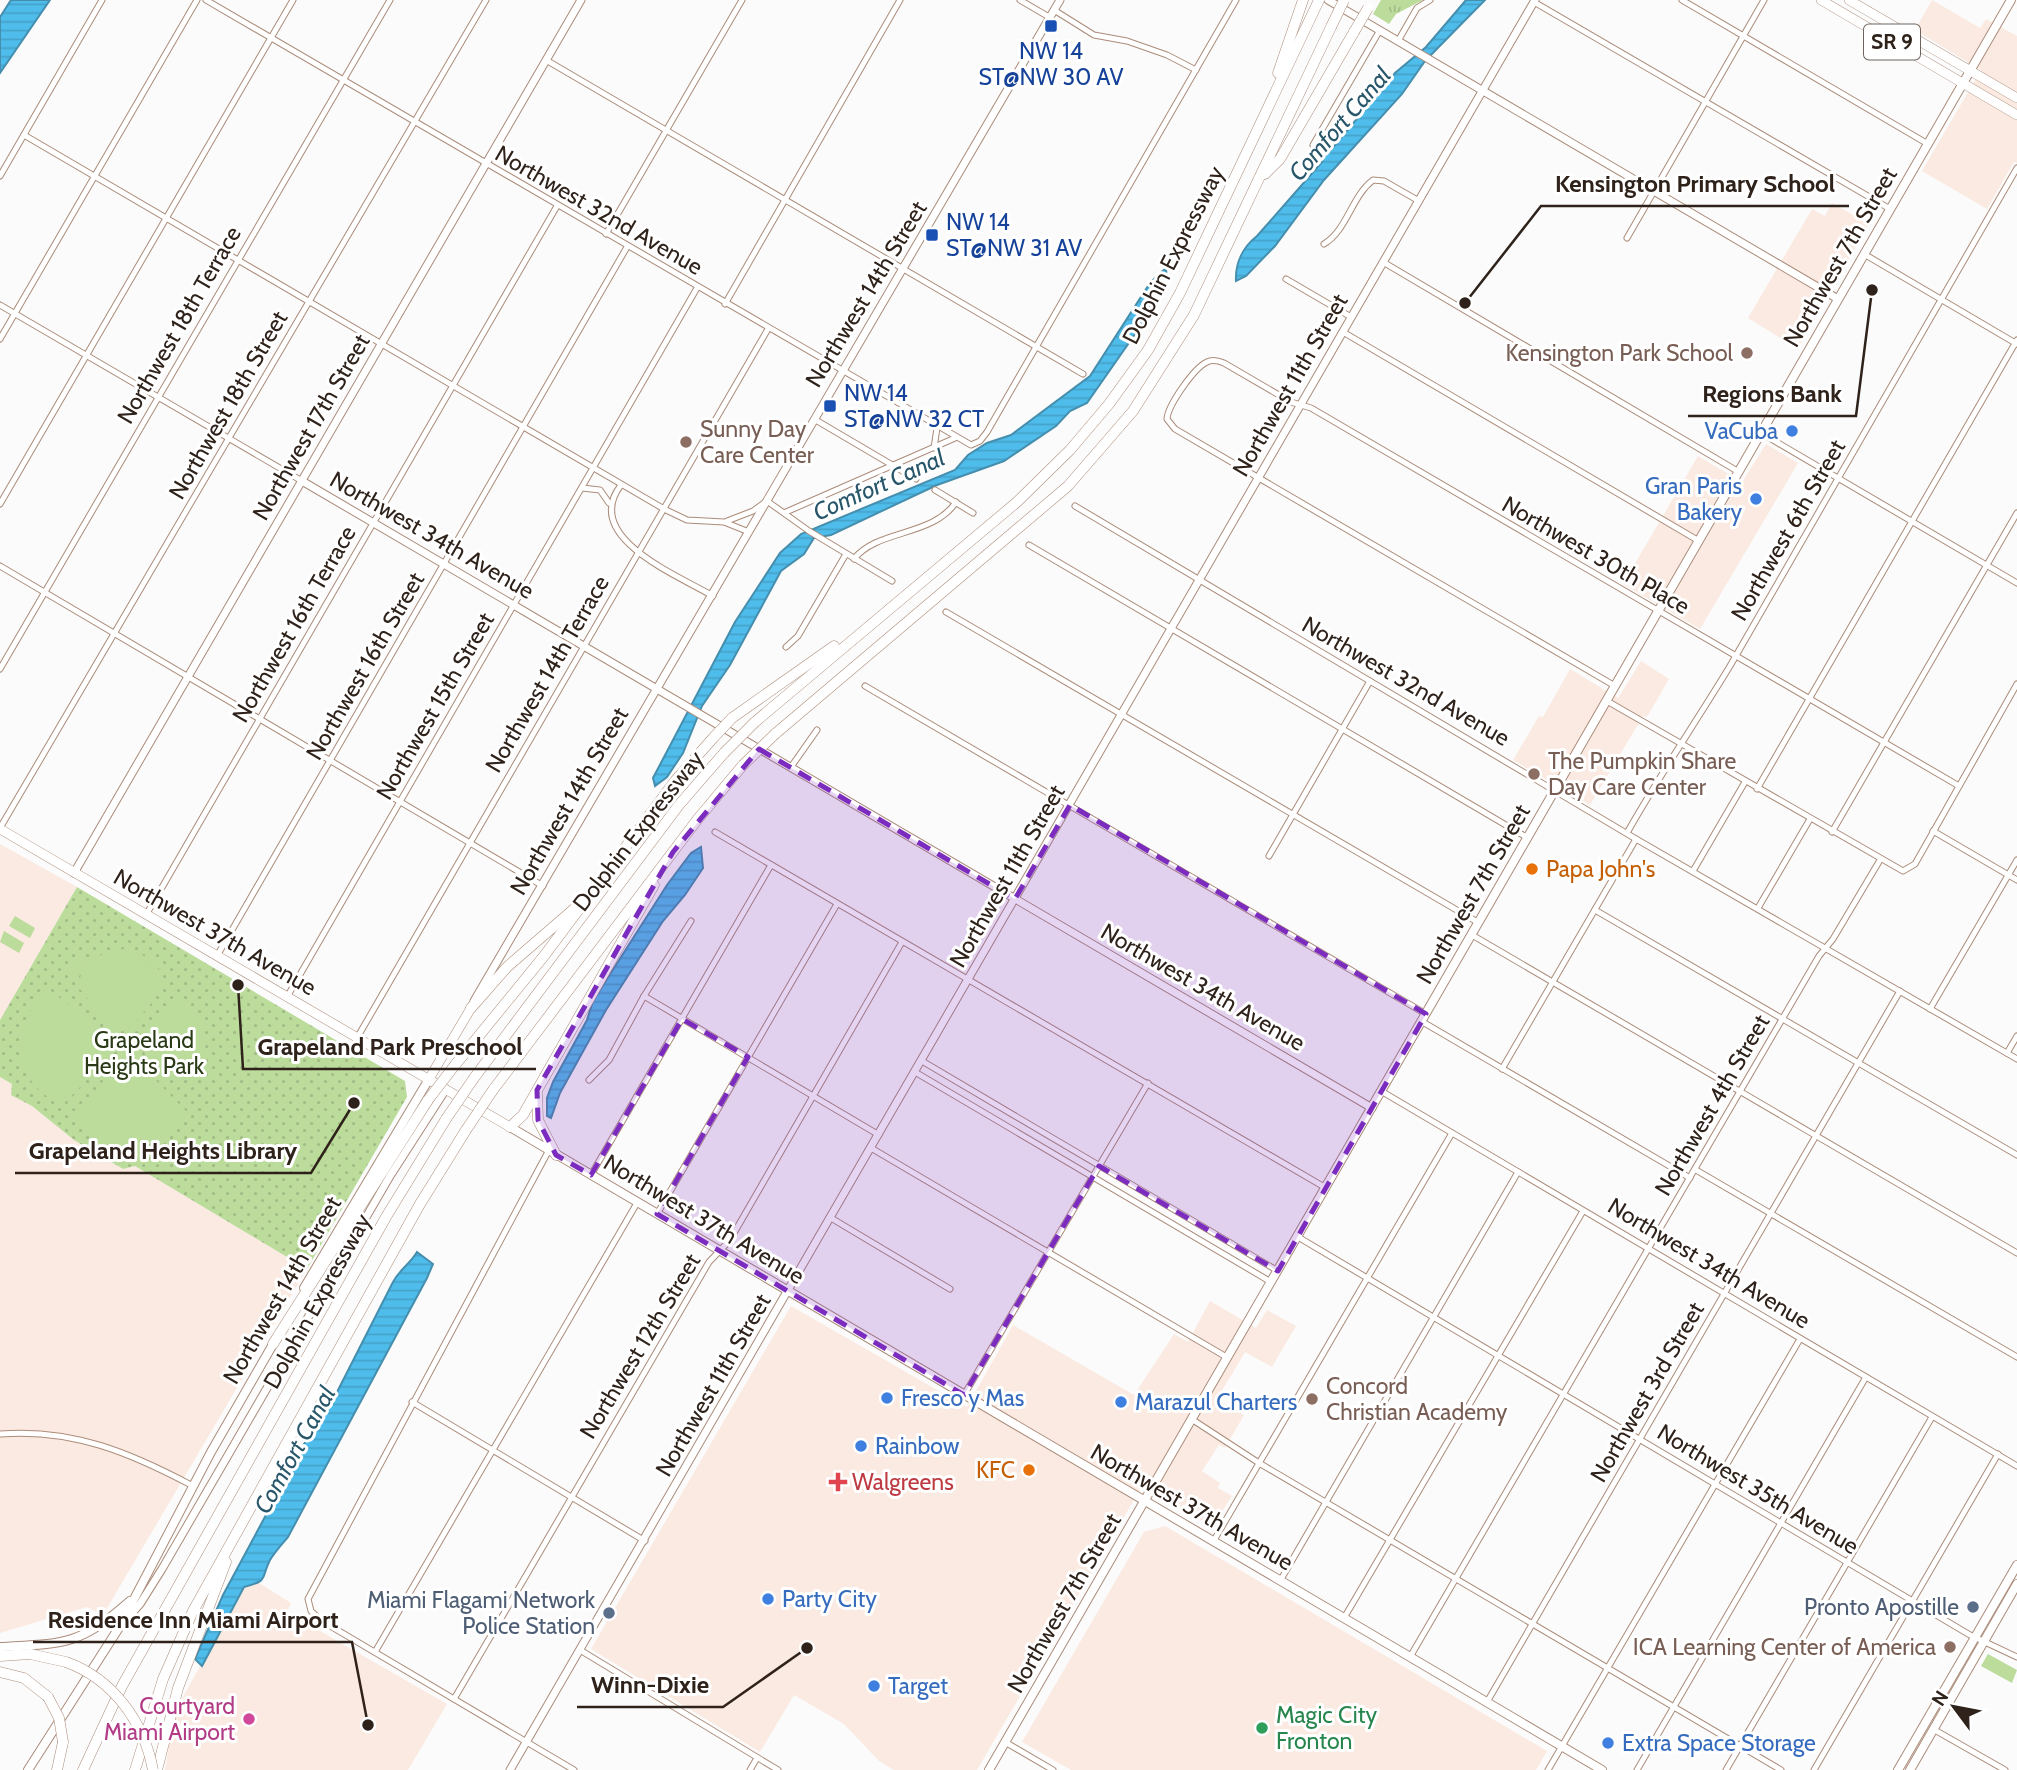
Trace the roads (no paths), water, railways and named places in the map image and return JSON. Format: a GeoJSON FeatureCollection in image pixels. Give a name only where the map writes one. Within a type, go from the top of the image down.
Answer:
{"type":"FeatureCollection","features":[{"type":"Feature","properties":{"kind":"highway","name":"Dolphin Expressway"},"geometry":{"type":"LineString","coordinates":[[83,1770],[122,1686],[393,1206],[474,1078],[679,805],[724,753],[754,722],[1035,485],[1109,404],[1171,309],[1319,0]]}},
{"type":"Feature","properties":{"kind":"highway","name":"Dolphin Expressway"},"geometry":{"type":"LineString","coordinates":[[135,1770],[154,1702],[178,1642],[419,1204],[466,1130],[673,852],[743,765],[775,734],[1046,506],[1102,449],[1172,354],[1204,295],[1344,0]]}},
{"type":"Feature","properties":{"kind":"highway"},"geometry":{"type":"LineString","coordinates":[[1264,117],[1301,4]]}},
{"type":"Feature","properties":{"kind":"highway"},"geometry":{"type":"LineString","coordinates":[[1258,182],[1280,159],[1371,4]]}},
{"type":"Feature","properties":{"kind":"highway"},"geometry":{"type":"LineString","coordinates":[[273,1344],[428,1100],[544,956],[675,781],[732,718],[886,610]]}},
{"type":"Feature","properties":{"kind":"highway"},"geometry":{"type":"LineString","coordinates":[[510,1127],[519,1121],[673,852]]}},
{"type":"Feature","properties":{"kind":"highway"},"geometry":{"type":"LineString","coordinates":[[471,1008],[507,967],[582,902]]}},
{"type":"Feature","properties":{"kind":"highway"},"geometry":{"type":"LineString","coordinates":[[537,1090],[537,1120],[553,1152]]}},
{"type":"Feature","properties":{"kind":"highway"},"geometry":{"type":"LineString","coordinates":[[155,1770],[178,1688],[236,1533]]}},
{"type":"Feature","properties":{"kind":"highway"},"geometry":{"type":"LineString","coordinates":[[0,1656],[30,1654],[66,1662],[98,1680],[128,1708],[145,1740],[155,1770]]}},
{"type":"Feature","properties":{"kind":"highway"},"geometry":{"type":"LineString","coordinates":[[0,1672],[24,1678],[48,1697],[58,1714],[62,1733],[57,1770]]}},
{"type":"Feature","properties":{"kind":"main road","name":"SR 9"},"geometry":{"type":"LineString","coordinates":[[1821,0],[2017,115]]}},
{"type":"Feature","properties":{"kind":"main road","name":"SR 9"},"geometry":{"type":"LineString","coordinates":[[1849,0],[2017,98]]}},
{"type":"Feature","properties":{"kind":"main road","name":"Northwest 7th Street"},"geometry":{"type":"LineString","coordinates":[[989,1770],[2011,0]]}},
{"type":"Feature","properties":{"kind":"main road","name":"Northwest 37th Avenue"},"geometry":{"type":"LineString","coordinates":[[0,829],[1410,1657]]}},
{"type":"Feature","properties":{"kind":"main road","name":"Northwest 14th Street"},"geometry":{"type":"LineString","coordinates":[[28,1770],[120,1626],[193,1486],[320,1259],[471,1008]]}},
{"type":"Feature","properties":{"kind":"main road"},"geometry":{"type":"LineString","coordinates":[[1898,1770],[2017,1564]]}},
{"type":"Feature","properties":{"kind":"main road"},"geometry":{"type":"LineString","coordinates":[[1910,1770],[2017,1584]]}},
{"type":"Feature","properties":{"kind":"main road"},"geometry":{"type":"LineString","coordinates":[[0,1647],[61,1644],[79,1638],[102,1625],[132,1599]]}},
{"type":"Feature","properties":{"kind":"main road"},"geometry":{"type":"LineString","coordinates":[[1410,1657],[1602,1770]]}},
{"type":"Feature","properties":{"kind":"street"},"geometry":{"type":"LineString","coordinates":[[0,176],[102,0]]}},
{"type":"Feature","properties":{"kind":"street"},"geometry":{"type":"LineString","coordinates":[[0,339],[197,0]]}},
{"type":"Feature","properties":{"kind":"street","name":"Northwest 32nd Avenue"},"geometry":{"type":"LineString","coordinates":[[206,0],[967,445],[975,444],[987,432],[1035,346]]}},
{"type":"Feature","properties":{"kind":"street"},"geometry":{"type":"LineString","coordinates":[[0,504],[293,0]]}},
{"type":"Feature","properties":{"kind":"street","name":"Northwest 18th Terrace"},"geometry":{"type":"LineString","coordinates":[[0,669],[390,0]]}},
{"type":"Feature","properties":{"kind":"street","name":"Northwest 18th Street"},"geometry":{"type":"LineString","coordinates":[[0,829],[486,0]]}},
{"type":"Feature","properties":{"kind":"street","name":"Northwest 17th Street"},"geometry":{"type":"LineString","coordinates":[[74,873],[581,0]]}},
{"type":"Feature","properties":{"kind":"street"},"geometry":{"type":"LineString","coordinates":[[606,234],[742,0]]}},
{"type":"Feature","properties":{"kind":"street"},"geometry":{"type":"LineString","coordinates":[[725,304],[900,0]]}},
{"type":"Feature","properties":{"kind":"street"},"geometry":{"type":"LineString","coordinates":[[1020,0],[1094,36],[1127,41],[1167,55],[1196,70]]}},
{"type":"Feature","properties":{"kind":"street","name":"Northwest 14th Street"},"geometry":{"type":"LineString","coordinates":[[471,1008],[483,982],[543,886],[1060,0]]}},
{"type":"Feature","properties":{"kind":"street"},"geometry":{"type":"LineString","coordinates":[[1035,346],[1236,0]]}},
{"type":"Feature","properties":{"kind":"street"},"geometry":{"type":"LineString","coordinates":[[1328,0],[1838,299]]}},
{"type":"Feature","properties":{"kind":"street"},"geometry":{"type":"LineString","coordinates":[[1398,41],[1417,8],[1430,0]]}},
{"type":"Feature","properties":{"kind":"street"},"geometry":{"type":"LineString","coordinates":[[1682,0],[1928,144]]}},
{"type":"Feature","properties":{"kind":"street"},"geometry":{"type":"LineString","coordinates":[[1627,238],[1764,0]]}},
{"type":"Feature","properties":{"kind":"street"},"geometry":{"type":"LineString","coordinates":[[1534,1],[1890,209]]}},
{"type":"Feature","properties":{"kind":"street","name":"Northwest 11th Street"},"geometry":{"type":"LineString","coordinates":[[510,1770],[645,1541],[1534,1]]}},
{"type":"Feature","properties":{"kind":"street"},"geometry":{"type":"LineString","coordinates":[[1313,145],[1380,30]]}},
{"type":"Feature","properties":{"kind":"street"},"geometry":{"type":"LineString","coordinates":[[546,60],[1083,374]]}},
{"type":"Feature","properties":{"kind":"street"},"geometry":{"type":"LineString","coordinates":[[24,135],[664,509],[692,522],[724,522],[753,511],[767,501],[809,531],[892,581]]}},
{"type":"Feature","properties":{"kind":"street","name":"Northwest 6th Street"},"geometry":{"type":"LineString","coordinates":[[1627,833],[1735,656],[2017,168]]}},
{"type":"Feature","properties":{"kind":"street"},"geometry":{"type":"LineString","coordinates":[[1324,244],[1337,236],[1365,188],[1375,180],[1384,181],[1419,201]]}},
{"type":"Feature","properties":{"kind":"street","name":"Northwest 16th Terrace"},"geometry":{"type":"LineString","coordinates":[[146,915],[557,206]]}},
{"type":"Feature","properties":{"kind":"street","name":"Northwest 16th Street"},"geometry":{"type":"LineString","coordinates":[[217,956],[627,247]]}},
{"type":"Feature","properties":{"kind":"street"},"geometry":{"type":"LineString","coordinates":[[1758,789],[2016,342],[1864,254]]}},
{"type":"Feature","properties":{"kind":"street"},"geometry":{"type":"LineString","coordinates":[[1383,262],[1739,472]]}},
{"type":"Feature","properties":{"kind":"street"},"geometry":{"type":"LineString","coordinates":[[1286,279],[1351,317]]}},
{"type":"Feature","properties":{"kind":"street","name":"Northwest 15th Street"},"geometry":{"type":"LineString","coordinates":[[287,997],[697,288]]}},
{"type":"Feature","properties":{"kind":"street","name":"Northwest 34th Avenue"},"geometry":{"type":"LineString","coordinates":[[0,305],[1372,1108]]}},
{"type":"Feature","properties":{"kind":"street","name":"Northwest 14th Terrace"},"geometry":{"type":"LineString","coordinates":[[357,1038],[768,329]]}},
{"type":"Feature","properties":{"kind":"street"},"geometry":{"type":"LineString","coordinates":[[1343,332],[1699,541]]}},
{"type":"Feature","properties":{"kind":"street","name":"Northwest 30th Place"},"geometry":{"type":"LineString","coordinates":[[1259,478],[1175,429],[1167,419],[1170,408],[1183,388],[1202,365],[1212,360],[1224,363],[1300,406],[1311,408],[1959,786]]}},
{"type":"Feature","properties":{"kind":"street"},"geometry":{"type":"LineString","coordinates":[[814,419],[916,478]]}},
{"type":"Feature","properties":{"kind":"street"},"geometry":{"type":"LineString","coordinates":[[934,448],[937,428]]}},
{"type":"Feature","properties":{"kind":"street"},"geometry":{"type":"LineString","coordinates":[[1761,433],[2017,583]]}},
{"type":"Feature","properties":{"kind":"street"},"geometry":{"type":"LineString","coordinates":[[786,512],[955,438]]}},
{"type":"Feature","properties":{"kind":"street"},"geometry":{"type":"LineString","coordinates":[[1259,478],[1615,686]]}},
{"type":"Feature","properties":{"kind":"street"},"geometry":{"type":"LineString","coordinates":[[610,503],[621,485]]}},
{"type":"Feature","properties":{"kind":"street"},"geometry":{"type":"LineString","coordinates":[[582,488],[600,490],[610,503],[617,530],[638,552],[713,596]]}},
{"type":"Feature","properties":{"kind":"street"},"geometry":{"type":"LineString","coordinates":[[935,490],[973,513]]}},
{"type":"Feature","properties":{"kind":"street"},"geometry":{"type":"LineString","coordinates":[[855,559],[869,546],[944,516],[956,502]]}},
{"type":"Feature","properties":{"kind":"street","name":"Northwest 32nd Avenue"},"geometry":{"type":"LineString","coordinates":[[1075,506],[1636,839],[1930,1009]]}},
{"type":"Feature","properties":{"kind":"street"},"geometry":{"type":"LineString","coordinates":[[1832,832],[2017,513]]}},
{"type":"Feature","properties":{"kind":"street"},"geometry":{"type":"LineString","coordinates":[[724,522],[749,532]]}},
{"type":"Feature","properties":{"kind":"street"},"geometry":{"type":"LineString","coordinates":[[1029,545],[1528,838]]}},
{"type":"Feature","properties":{"kind":"street"},"geometry":{"type":"LineString","coordinates":[[786,647],[798,636],[846,554]]}},
{"type":"Feature","properties":{"kind":"street"},"geometry":{"type":"LineString","coordinates":[[0,566],[543,886]]}},
{"type":"Feature","properties":{"kind":"street"},"geometry":{"type":"LineString","coordinates":[[946,612],[1479,923]]}},
{"type":"Feature","properties":{"kind":"street"},"geometry":{"type":"LineString","coordinates":[[1269,856],[1370,681]]}},
{"type":"Feature","properties":{"kind":"street"},"geometry":{"type":"LineString","coordinates":[[1607,701],[1900,871],[1910,870],[2017,684]]}},
{"type":"Feature","properties":{"kind":"street"},"geometry":{"type":"LineString","coordinates":[[865,686],[1070,805],[1424,1018],[1502,1069],[1690,1178]]}},
{"type":"Feature","properties":{"kind":"street"},"geometry":{"type":"LineString","coordinates":[[790,767],[817,730]]}},
{"type":"Feature","properties":{"kind":"street"},"geometry":{"type":"LineString","coordinates":[[1693,871],[1745,782]]}},
{"type":"Feature","properties":{"kind":"street"},"geometry":{"type":"LineString","coordinates":[[1758,908],[1810,820]]}},
{"type":"Feature","properties":{"kind":"street"},"geometry":{"type":"LineString","coordinates":[[1933,831],[2017,880]]}},
{"type":"Feature","properties":{"kind":"street"},"geometry":{"type":"LineString","coordinates":[[715,832],[1326,1188]]}},
{"type":"Feature","properties":{"kind":"street"},"geometry":{"type":"LineString","coordinates":[[1502,1069],[1636,839]]}},
{"type":"Feature","properties":{"kind":"street","name":"Northwest 4th Street"},"geometry":{"type":"LineString","coordinates":[[1410,1657],[1782,1019],[1880,860]]}},
{"type":"Feature","properties":{"kind":"street"},"geometry":{"type":"LineString","coordinates":[[2017,860],[1930,1009],[2017,1059]]}},
{"type":"Feature","properties":{"kind":"street"},"geometry":{"type":"LineString","coordinates":[[591,1175],[771,865]]}},
{"type":"Feature","properties":{"kind":"street"},"geometry":{"type":"LineString","coordinates":[[657,1214],[837,904]]}},
{"type":"Feature","properties":{"kind":"street"},"geometry":{"type":"LineString","coordinates":[[1595,910],[2017,1156]]}},
{"type":"Feature","properties":{"kind":"street"},"geometry":{"type":"LineString","coordinates":[[589,1080],[609,1060],[643,996],[691,921]]}},
{"type":"Feature","properties":{"kind":"street"},"geometry":{"type":"LineString","coordinates":[[1472,935],[2017,1253]]}},
{"type":"Feature","properties":{"kind":"street","name":"Northwest 12th Street"},"geometry":{"type":"LineString","coordinates":[[454,1699],[709,1262],[730,1240],[902,942]]}},
{"type":"Feature","properties":{"kind":"street","name":"Northwest 3rd Street"},"geometry":{"type":"LineString","coordinates":[[1487,1702],[1900,991]]}},
{"type":"Feature","properties":{"kind":"street"},"geometry":{"type":"LineString","coordinates":[[643,996],[879,1135]]}},
{"type":"Feature","properties":{"kind":"street"},"geometry":{"type":"LineString","coordinates":[[2007,1053],[2017,1036]]}},
{"type":"Feature","properties":{"kind":"street"},"geometry":{"type":"LineString","coordinates":[[922,1061],[1278,1271]]}},
{"type":"Feature","properties":{"kind":"street"},"geometry":{"type":"LineString","coordinates":[[915,1072],[1271,1282]]}},
{"type":"Feature","properties":{"kind":"street"},"geometry":{"type":"LineString","coordinates":[[964,1395],[1148,1083]]}},
{"type":"Feature","properties":{"kind":"street","name":"Northwest 14th Street"},"geometry":{"type":"LineString","coordinates":[[120,1626],[140,1604],[162,1569],[409,1144],[446,1089]]}},
{"type":"Feature","properties":{"kind":"street","name":"Northwest 34th Avenue"},"geometry":{"type":"LineString","coordinates":[[1381,1091],[2017,1466]]}},
{"type":"Feature","properties":{"kind":"street"},"geometry":{"type":"LineString","coordinates":[[1213,1542],[1452,1133]]}},
{"type":"Feature","properties":{"kind":"street"},"geometry":{"type":"LineString","coordinates":[[871,1148],[1228,1358]]}},
{"type":"Feature","properties":{"kind":"street"},"geometry":{"type":"LineString","coordinates":[[553,1152],[412,1402],[311,1589],[309,1607],[322,1620],[374,1652],[574,1770]]}},
{"type":"Feature","properties":{"kind":"street"},"geometry":{"type":"LineString","coordinates":[[1696,1170],[2017,1357]]}},
{"type":"Feature","properties":{"kind":"street"},"geometry":{"type":"LineString","coordinates":[[1280,1581],[1518,1172]]}},
{"type":"Feature","properties":{"kind":"street"},"geometry":{"type":"LineString","coordinates":[[374,1652],[637,1203]]}},
{"type":"Feature","properties":{"kind":"street"},"geometry":{"type":"LineString","coordinates":[[1344,1618],[1583,1211]]}},
{"type":"Feature","properties":{"kind":"street"},"geometry":{"type":"LineString","coordinates":[[831,1218],[950,1289]]}},
{"type":"Feature","properties":{"kind":"street"},"geometry":{"type":"LineString","coordinates":[[1194,1236],[1200,1225]]}},
{"type":"Feature","properties":{"kind":"street","name":"Northwest 35th Avenue"},"geometry":{"type":"LineString","coordinates":[[1298,1237],[1913,1601],[1975,1637],[2017,1657]]}},
{"type":"Feature","properties":{"kind":"street"},"geometry":{"type":"LineString","coordinates":[[1226,1255],[1233,1244]]}},
{"type":"Feature","properties":{"kind":"street"},"geometry":{"type":"LineString","coordinates":[[1548,1770],[1800,1339]]}},
{"type":"Feature","properties":{"kind":"street"},"geometry":{"type":"LineString","coordinates":[[1637,1770],[1866,1377]]}},
{"type":"Feature","properties":{"kind":"street"},"geometry":{"type":"LineString","coordinates":[[412,1402],[645,1541]]}},
{"type":"Feature","properties":{"kind":"street"},"geometry":{"type":"LineString","coordinates":[[1726,1770],[1932,1417]]}},
{"type":"Feature","properties":{"kind":"street"},"geometry":{"type":"LineString","coordinates":[[1193,1420],[1259,1463],[1781,1770]]}},
{"type":"Feature","properties":{"kind":"street"},"geometry":{"type":"LineString","coordinates":[[0,1434],[63,1435],[105,1444],[193,1486]]}},
{"type":"Feature","properties":{"kind":"street"},"geometry":{"type":"LineString","coordinates":[[1814,1770],[1998,1454]]}},
{"type":"Feature","properties":{"kind":"street"},"geometry":{"type":"LineString","coordinates":[[580,1650],[778,1770]]}},
{"type":"Feature","properties":{"kind":"street"},"geometry":{"type":"LineString","coordinates":[[1933,1729],[2005,1770]]}},
{"type":"Feature","properties":{"kind":"street"},"geometry":{"type":"LineString","coordinates":[[1005,1742],[1053,1770]]}},
{"type":"Feature","properties":{"kind":"street"},"geometry":{"type":"LineString","coordinates":[[750,1770],[757,1758]]}},
{"type":"Feature","properties":{"kind":"water"},"geometry":{"type":"Polygon","coordinates":[[[11,0],[50,0],[0,73],[0,17],[11,0]]]}},
{"type":"Feature","properties":{"kind":"water"},"geometry":{"type":"Polygon","coordinates":[[[1466,0],[1485,0],[1425,61],[1402,94],[1324,180],[1275,246],[1246,276],[1236,281],[1241,256],[1248,245],[1322,162],[1327,149],[1331,150],[1395,73],[1426,47],[1466,0]]]}},
{"type":"Feature","properties":{"kind":"water"},"geometry":{"type":"Polygon","coordinates":[[[1166,268],[1167,283],[1160,287],[1140,327],[1087,403],[1070,411],[1056,426],[1004,461],[937,485],[831,535],[814,538],[804,554],[781,571],[730,665],[702,706],[683,753],[667,777],[655,786],[653,778],[735,622],[780,553],[801,534],[955,470],[968,455],[987,443],[1011,435],[1090,376],[1150,283],[1166,268]]]}},
{"type":"Feature","properties":{"kind":"water"},"geometry":{"type":"Polygon","coordinates":[[[701,847],[703,868],[663,921],[606,1010],[560,1093],[551,1118],[547,1116],[547,1098],[553,1082],[587,1020],[593,1001],[667,885],[691,853],[701,847]]]}},
{"type":"Feature","properties":{"kind":"water"},"geometry":{"type":"Polygon","coordinates":[[[417,1252],[433,1264],[427,1278],[288,1537],[272,1557],[263,1578],[244,1587],[202,1666],[195,1659],[223,1595],[310,1433],[333,1400],[393,1282],[417,1252]]]}},
{"type":"Feature","properties":{"kind":"place","name":"NW 14 ST@NW 30 AV"},"geometry":{"type":"Point","coordinates":[1051,26]}},
{"type":"Feature","properties":{"kind":"place","name":"NW 14 ST@NW 31 AV"},"geometry":{"type":"Point","coordinates":[932,235]}},
{"type":"Feature","properties":{"kind":"place","name":"Regions Bank"},"geometry":{"type":"Point","coordinates":[1872,290]}},
{"type":"Feature","properties":{"kind":"place","name":"Kensington Primary School"},"geometry":{"type":"Point","coordinates":[1465,303]}},
{"type":"Feature","properties":{"kind":"place","name":"Kensington Park School"},"geometry":{"type":"Point","coordinates":[1747,353]}},
{"type":"Feature","properties":{"kind":"place","name":"NW 14 ST@NW 32 CT"},"geometry":{"type":"Point","coordinates":[830,406]}},
{"type":"Feature","properties":{"kind":"place","name":"VaCuba"},"geometry":{"type":"Point","coordinates":[1792,431]}},
{"type":"Feature","properties":{"kind":"place","name":"Sunny Day Care Center"},"geometry":{"type":"Point","coordinates":[686,442]}},
{"type":"Feature","properties":{"kind":"place","name":"Gran Paris Bakery"},"geometry":{"type":"Point","coordinates":[1756,499]}},
{"type":"Feature","properties":{"kind":"place","name":"The Pumpkin Share Day Care Center"},"geometry":{"type":"Point","coordinates":[1534,774]}},
{"type":"Feature","properties":{"kind":"place","name":"Papa John's"},"geometry":{"type":"Point","coordinates":[1532,869]}},
{"type":"Feature","properties":{"kind":"place","name":"Grapeland Park Preschool"},"geometry":{"type":"Point","coordinates":[238,985]}},
{"type":"Feature","properties":{"kind":"place","name":"Grapeland Heights Library"},"geometry":{"type":"Point","coordinates":[354,1103]}},
{"type":"Feature","properties":{"kind":"place","name":"Fresco y Mas"},"geometry":{"type":"Point","coordinates":[887,1398]}},
{"type":"Feature","properties":{"kind":"place","name":"Concord Christian Academy"},"geometry":{"type":"Point","coordinates":[1312,1399]}},
{"type":"Feature","properties":{"kind":"place","name":"Marazul Charters"},"geometry":{"type":"Point","coordinates":[1121,1402]}},
{"type":"Feature","properties":{"kind":"place","name":"Rainbow"},"geometry":{"type":"Point","coordinates":[861,1446]}},
{"type":"Feature","properties":{"kind":"place","name":"KFC"},"geometry":{"type":"Point","coordinates":[1029,1470]}},
{"type":"Feature","properties":{"kind":"place","name":"Walgreens"},"geometry":{"type":"Point","coordinates":[838,1482]}},
{"type":"Feature","properties":{"kind":"place","name":"Party City"},"geometry":{"type":"Point","coordinates":[768,1599]}},
{"type":"Feature","properties":{"kind":"place","name":"Pronto Apostille"},"geometry":{"type":"Point","coordinates":[1973,1607]}},
{"type":"Feature","properties":{"kind":"place","name":"Miami Flagami Network Police Station"},"geometry":{"type":"Point","coordinates":[609,1613]}},
{"type":"Feature","properties":{"kind":"place","name":"ICA Learning Center of America"},"geometry":{"type":"Point","coordinates":[1950,1647]}},
{"type":"Feature","properties":{"kind":"place","name":"Winn-Dixie"},"geometry":{"type":"Point","coordinates":[807,1648]}},
{"type":"Feature","properties":{"kind":"place","name":"Target"},"geometry":{"type":"Point","coordinates":[874,1686]}},
{"type":"Feature","properties":{"kind":"place","name":"Courtyard Miami Airport"},"geometry":{"type":"Point","coordinates":[249,1719]}},
{"type":"Feature","properties":{"kind":"place","name":"Residence Inn Miami Airport"},"geometry":{"type":"Point","coordinates":[368,1725]}},
{"type":"Feature","properties":{"kind":"place","name":"Magic City Fronton"},"geometry":{"type":"Point","coordinates":[1262,1728]}},
{"type":"Feature","properties":{"kind":"place","name":"Extra Space Storage"},"geometry":{"type":"Point","coordinates":[1608,1743]}},
{"type":"Feature","properties":{"kind":"water label","name":"Comfort Canal"},"geometry":{"type":"Point","coordinates":[1340,124]}},
{"type":"Feature","properties":{"kind":"water label","name":"Comfort Canal"},"geometry":{"type":"Point","coordinates":[879,485]}},
{"type":"Feature","properties":{"kind":"water label","name":"Comfort Canal"},"geometry":{"type":"Point","coordinates":[295,1450]}},
{"type":"Feature","properties":{"kind":"park label","name":"Grapeland Heights Park"},"geometry":{"type":"Point","coordinates":[144,1053]}}]}
